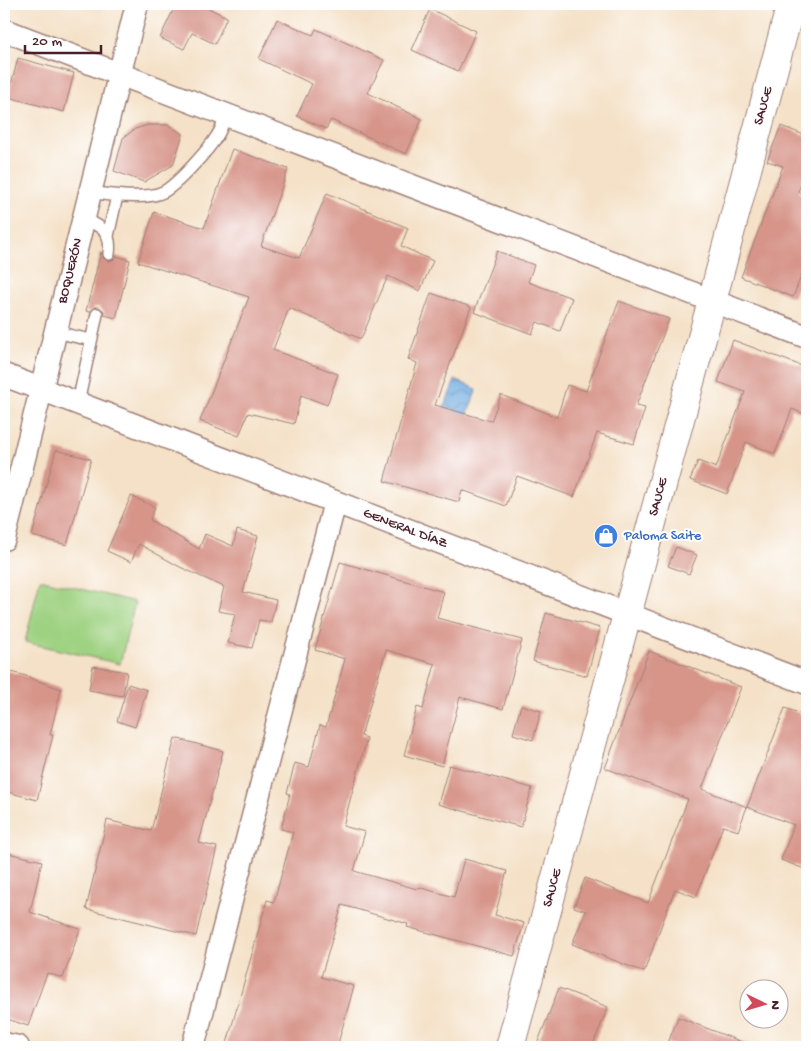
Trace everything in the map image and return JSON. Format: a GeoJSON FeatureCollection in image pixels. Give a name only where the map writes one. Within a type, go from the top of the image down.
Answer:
{"type":"FeatureCollection","features":[{"type":"Feature","properties":{"kind":"street","name":"BOQUERÓN"},"geometry":{"type":"LineString","coordinates":[[4,539],[137,4]]}},
{"type":"Feature","properties":{"kind":"street","name":"SAUCE"},"geometry":{"type":"LineString","coordinates":[[510,1047],[791,4]]}},
{"type":"Feature","properties":{"kind":"street"},"geometry":{"type":"LineString","coordinates":[[4,30],[807,337]]}},
{"type":"Feature","properties":{"kind":"street","name":"GENERAL DÍAZ"},"geometry":{"type":"LineString","coordinates":[[4,375],[807,683]]}},
{"type":"Feature","properties":{"kind":"street"},"geometry":{"type":"LineString","coordinates":[[193,1047],[335,502]]}},
{"type":"Feature","properties":{"kind":"street"},"geometry":{"type":"LineString","coordinates":[[4,1044],[18,1047]]}},
{"type":"Feature","properties":{"kind":"lane"},"geometry":{"type":"LineString","coordinates":[[90,192],[117,196],[162,193],[182,178],[218,136],[226,114]]}},
{"type":"Feature","properties":{"kind":"lane"},"geometry":{"type":"LineString","coordinates":[[108,236],[117,196]]}},
{"type":"Feature","properties":{"kind":"lane"},"geometry":{"type":"LineString","coordinates":[[84,219],[97,225],[108,236],[111,243],[109,254]]}},
{"type":"Feature","properties":{"kind":"lane"},"geometry":{"type":"LineString","coordinates":[[78,403],[97,314]]}},
{"type":"Feature","properties":{"kind":"lane"},"geometry":{"type":"LineString","coordinates":[[55,332],[91,340]]}},
{"type":"Feature","properties":{"kind":"green space"},"geometry":{"type":"Polygon","coordinates":[[[40,579],[135,602],[120,664],[25,642],[40,579]]]}},
{"type":"Feature","properties":{"kind":"water"},"geometry":{"type":"Polygon","coordinates":[[[455,380],[477,389],[465,421],[442,413],[455,380]]]}},
{"type":"Feature","properties":{"kind":"building"},"geometry":{"type":"Polygon","coordinates":[[[176,4],[200,4],[227,17],[215,44],[192,33],[184,49],[160,38],[176,4]]]}},
{"type":"Feature","properties":{"kind":"building"},"geometry":{"type":"Polygon","coordinates":[[[430,9],[476,31],[458,71],[412,50],[430,9]]]}},
{"type":"Feature","properties":{"kind":"building"},"geometry":{"type":"Polygon","coordinates":[[[277,19],[313,35],[316,29],[384,60],[368,93],[422,119],[406,154],[331,120],[326,129],[297,116],[312,84],[259,59],[277,19]]]}},
{"type":"Feature","properties":{"kind":"building"},"geometry":{"type":"Polygon","coordinates":[[[18,58],[74,73],[64,112],[8,97],[18,58]]]}},
{"type":"Feature","properties":{"kind":"building"},"geometry":{"type":"Polygon","coordinates":[[[148,125],[168,125],[183,134],[173,165],[144,182],[114,171],[123,138],[135,129],[148,125]]]}},
{"type":"Feature","properties":{"kind":"building"},"geometry":{"type":"Polygon","coordinates":[[[781,126],[807,136],[807,168],[798,192],[807,196],[807,261],[793,297],[741,277],[783,166],[767,161],[781,126]]]}},
{"type":"Feature","properties":{"kind":"building"},"geometry":{"type":"Polygon","coordinates":[[[232,149],[288,169],[261,246],[299,258],[327,193],[408,228],[401,246],[433,261],[420,291],[388,276],[361,339],[289,308],[273,350],[338,374],[327,405],[301,395],[294,424],[248,413],[239,436],[200,421],[249,297],[138,262],[154,212],[204,228],[232,149]]]}},
{"type":"Feature","properties":{"kind":"building"},"geometry":{"type":"Polygon","coordinates":[[[497,251],[534,265],[528,282],[572,298],[560,331],[537,322],[532,334],[474,312],[497,251]]]}},
{"type":"Feature","properties":{"kind":"building"},"geometry":{"type":"Polygon","coordinates":[[[101,252],[103,258],[108,261],[113,260],[116,256],[130,260],[116,318],[104,315],[104,311],[99,307],[94,307],[90,312],[86,311],[101,252]]]}},
{"type":"Feature","properties":{"kind":"building"},"geometry":{"type":"Polygon","coordinates":[[[431,293],[471,307],[435,405],[491,421],[501,395],[557,417],[567,385],[586,391],[619,301],[669,319],[636,406],[645,408],[634,444],[597,433],[574,497],[517,476],[506,506],[462,490],[459,502],[384,481],[417,363],[408,359],[431,293]]]}},
{"type":"Feature","properties":{"kind":"building"},"geometry":{"type":"Polygon","coordinates":[[[733,340],[807,368],[807,415],[792,409],[775,454],[746,442],[727,494],[690,480],[698,461],[716,468],[745,392],[718,382],[733,340]]]}},
{"type":"Feature","properties":{"kind":"building"},"geometry":{"type":"Polygon","coordinates":[[[56,450],[91,459],[67,545],[32,536],[56,450]]]}},
{"type":"Feature","properties":{"kind":"building"},"geometry":{"type":"Polygon","coordinates":[[[131,496],[155,507],[150,520],[199,549],[205,534],[233,546],[237,530],[258,536],[243,592],[276,600],[271,622],[259,620],[252,648],[228,643],[235,614],[218,611],[224,587],[180,567],[139,544],[131,562],[107,551],[131,496]]]}},
{"type":"Feature","properties":{"kind":"building"},"geometry":{"type":"Polygon","coordinates":[[[676,547],[697,555],[689,574],[668,566],[676,547]]]}},
{"type":"Feature","properties":{"kind":"building"},"geometry":{"type":"Polygon","coordinates":[[[340,562],[444,592],[437,618],[522,640],[503,709],[460,697],[442,766],[404,755],[417,707],[423,709],[435,664],[386,650],[361,736],[367,738],[343,826],[365,832],[354,871],[417,889],[418,887],[454,897],[464,859],[507,871],[495,915],[524,923],[514,956],[407,927],[408,924],[342,905],[321,977],[354,986],[337,1047],[226,1047],[267,900],[274,902],[293,832],[281,829],[290,794],[287,793],[295,763],[309,767],[320,725],[326,727],[345,659],[315,650],[340,562]]]}},
{"type":"Feature","properties":{"kind":"building"},"geometry":{"type":"Polygon","coordinates":[[[546,613],[600,628],[587,676],[533,661],[546,613]]]}},
{"type":"Feature","properties":{"kind":"building"},"geometry":{"type":"Polygon","coordinates":[[[649,651],[741,687],[702,789],[747,807],[738,831],[723,826],[696,897],[675,889],[644,972],[572,944],[586,911],[574,907],[585,878],[648,903],[688,799],[605,768],[649,651]]]}},
{"type":"Feature","properties":{"kind":"building"},"geometry":{"type":"Polygon","coordinates":[[[93,666],[127,672],[123,696],[89,690],[93,666]]]}},
{"type":"Feature","properties":{"kind":"building"},"geometry":{"type":"Polygon","coordinates":[[[4,670],[30,677],[61,689],[50,735],[53,735],[37,800],[4,791],[4,670]]]}},
{"type":"Feature","properties":{"kind":"building"},"geometry":{"type":"Polygon","coordinates":[[[128,684],[147,690],[135,727],[117,721],[128,684]]]}},
{"type":"Feature","properties":{"kind":"building"},"geometry":{"type":"Polygon","coordinates":[[[521,705],[541,711],[533,740],[513,734],[521,705]]]}},
{"type":"Feature","properties":{"kind":"building"},"geometry":{"type":"Polygon","coordinates":[[[785,708],[807,716],[807,870],[781,860],[794,825],[747,807],[785,708]]]}},
{"type":"Feature","properties":{"kind":"building"},"geometry":{"type":"Polygon","coordinates":[[[175,738],[223,751],[199,843],[217,847],[196,936],[86,909],[107,820],[151,831],[175,738]]]}},
{"type":"Feature","properties":{"kind":"building"},"geometry":{"type":"Polygon","coordinates":[[[449,765],[532,788],[521,827],[438,804],[449,765]]]}},
{"type":"Feature","properties":{"kind":"building"},"geometry":{"type":"Polygon","coordinates":[[[4,852],[42,861],[30,912],[80,929],[63,978],[47,973],[28,1026],[4,1018],[4,852]]]}},
{"type":"Feature","properties":{"kind":"building"},"geometry":{"type":"Polygon","coordinates":[[[559,988],[608,1007],[592,1047],[536,1047],[559,988]]]}},
{"type":"Feature","properties":{"kind":"building"},"geometry":{"type":"Polygon","coordinates":[[[678,1017],[752,1047],[679,1047],[668,1043],[678,1017]]]}},
{"type":"Feature","properties":{"kind":"place","name":"Paloma Saite"},"geometry":{"type":"Point","coordinates":[606,536]}}]}
